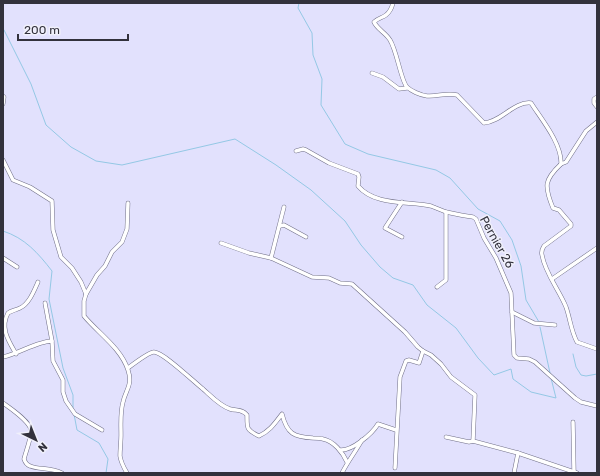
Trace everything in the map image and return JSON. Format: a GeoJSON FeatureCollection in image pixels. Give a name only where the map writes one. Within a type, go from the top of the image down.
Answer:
{"type":"FeatureCollection","features":[{"type":"Feature","properties":{"kind":"street"},"geometry":{"type":"LineString","coordinates":[[394,3],[386,15],[374,22],[390,40],[407,88]]}},
{"type":"Feature","properties":{"kind":"street"},"geometry":{"type":"LineString","coordinates":[[372,73],[383,77],[400,89],[407,88],[427,96],[457,95],[484,123],[489,122],[515,108],[531,103],[552,135],[562,158],[562,164]]}},
{"type":"Feature","properties":{"kind":"street"},"geometry":{"type":"LineString","coordinates":[[3,96],[3,104]]}},
{"type":"Feature","properties":{"kind":"street"},"geometry":{"type":"LineString","coordinates":[[597,96],[594,99],[594,103],[597,107]]}},
{"type":"Feature","properties":{"kind":"street"},"geometry":{"type":"LineString","coordinates":[[597,122],[586,132],[566,162],[562,164],[546,183],[553,208],[559,210],[571,226],[544,246],[542,250],[542,256],[565,306],[574,337],[577,342],[597,348]]}},
{"type":"Feature","properties":{"kind":"street","name":"Pernier 26"},"geometry":{"type":"LineString","coordinates":[[296,152],[303,149],[329,163],[358,174],[358,186],[373,197],[384,201],[433,207],[446,212],[473,217],[476,219],[512,293],[514,355],[517,358],[529,359],[581,402],[597,406]]}},
{"type":"Feature","properties":{"kind":"street"},"geometry":{"type":"LineString","coordinates":[[3,160],[13,180],[30,187],[52,201],[53,230],[62,257],[72,268],[81,282],[86,294]]}},
{"type":"Feature","properties":{"kind":"street"},"geometry":{"type":"LineString","coordinates":[[402,202],[385,228],[402,237]]}},
{"type":"Feature","properties":{"kind":"street"},"geometry":{"type":"LineString","coordinates":[[127,473],[122,465],[120,457],[120,418],[124,400],[131,381],[128,368],[116,350],[84,316],[84,301],[86,294],[97,275],[105,266],[112,252],[122,242],[126,230],[128,203]]}},
{"type":"Feature","properties":{"kind":"street"},"geometry":{"type":"LineString","coordinates":[[271,258],[284,207]]}},
{"type":"Feature","properties":{"kind":"street"},"geometry":{"type":"LineString","coordinates":[[437,287],[446,280],[446,212]]}},
{"type":"Feature","properties":{"kind":"street"},"geometry":{"type":"LineString","coordinates":[[280,226],[284,225],[306,237]]}},
{"type":"Feature","properties":{"kind":"street"},"geometry":{"type":"LineString","coordinates":[[221,243],[249,253],[271,258],[312,277],[329,278],[340,283],[352,284],[394,321],[423,352],[431,355],[441,364],[451,377],[475,395],[473,442]]}},
{"type":"Feature","properties":{"kind":"street"},"geometry":{"type":"LineString","coordinates":[[552,279],[597,248]]}},
{"type":"Feature","properties":{"kind":"street"},"geometry":{"type":"LineString","coordinates":[[3,258],[17,267]]}},
{"type":"Feature","properties":{"kind":"street"},"geometry":{"type":"LineString","coordinates":[[16,354],[4,331],[3,325],[8,312],[24,306],[32,296],[38,282]]}},
{"type":"Feature","properties":{"kind":"street"},"geometry":{"type":"LineString","coordinates":[[45,303],[52,341],[53,361],[63,380],[63,392],[66,401],[75,414],[102,430]]}},
{"type":"Feature","properties":{"kind":"street"},"geometry":{"type":"LineString","coordinates":[[512,312],[534,323],[555,325]]}},
{"type":"Feature","properties":{"kind":"street"},"geometry":{"type":"LineString","coordinates":[[3,357],[16,354],[41,343],[52,341]]}},
{"type":"Feature","properties":{"kind":"street"},"geometry":{"type":"LineString","coordinates":[[128,368],[151,353],[156,352],[180,369],[201,388],[229,409],[243,411],[247,415],[246,425],[251,432],[259,436],[268,431],[282,414],[289,432],[294,436],[324,439],[340,450],[348,462]]}},
{"type":"Feature","properties":{"kind":"street"},"geometry":{"type":"LineString","coordinates":[[395,468],[400,377],[406,361],[409,360],[419,363],[423,352]]}},
{"type":"Feature","properties":{"kind":"street"},"geometry":{"type":"LineString","coordinates":[[3,403],[31,426],[31,432],[24,459],[26,463],[30,466],[54,469],[62,473]]}},
{"type":"Feature","properties":{"kind":"street"},"geometry":{"type":"LineString","coordinates":[[446,436],[518,453],[576,473],[573,422]]}},
{"type":"Feature","properties":{"kind":"street"},"geometry":{"type":"LineString","coordinates":[[340,450],[348,449],[362,440],[373,432],[378,424],[396,430]]}},
{"type":"Feature","properties":{"kind":"street"},"geometry":{"type":"LineString","coordinates":[[342,473],[362,440]]}},
{"type":"Feature","properties":{"kind":"street"},"geometry":{"type":"LineString","coordinates":[[514,473],[518,453]]}},
{"type":"Feature","properties":{"kind":"waterway"},"geometry":{"type":"LineString","coordinates":[[299,3],[298,8],[312,33],[313,55],[322,79],[321,105],[345,144],[368,154],[436,170],[450,178],[478,209],[500,221],[512,240],[521,266],[526,300],[539,322]]}},
{"type":"Feature","properties":{"kind":"waterway"},"geometry":{"type":"LineString","coordinates":[[4,30],[31,84],[46,125],[71,147],[96,161],[122,165],[235,139],[276,165],[311,190],[345,221],[361,245],[380,267],[393,278],[413,285],[427,305],[456,328],[478,358],[494,375],[511,369],[513,379],[531,392],[556,398],[551,378]]}},
{"type":"Feature","properties":{"kind":"waterway"},"geometry":{"type":"LineString","coordinates":[[3,231],[24,242],[42,258],[52,271],[49,299],[63,368],[73,395],[73,409]]}},
{"type":"Feature","properties":{"kind":"waterway"},"geometry":{"type":"LineString","coordinates":[[540,327],[550,373]]}},
{"type":"Feature","properties":{"kind":"waterway"},"geometry":{"type":"LineString","coordinates":[[573,354],[576,367],[581,375],[586,376],[597,374]]}},
{"type":"Feature","properties":{"kind":"waterway"},"geometry":{"type":"LineString","coordinates":[[74,414],[77,430],[99,443],[108,459],[106,473]]}}]}
